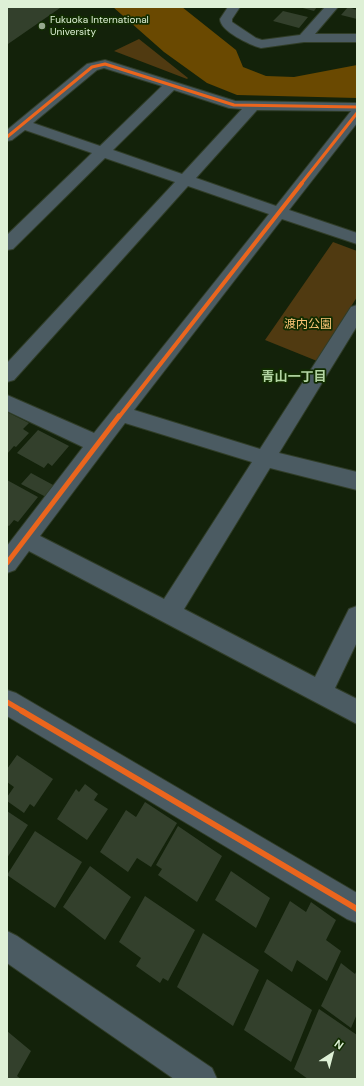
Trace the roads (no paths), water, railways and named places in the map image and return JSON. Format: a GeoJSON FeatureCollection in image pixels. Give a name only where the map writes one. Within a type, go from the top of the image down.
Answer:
{"type":"FeatureCollection","features":[{"type":"Feature","properties":{"kind":"street"},"geometry":{"type":"LineString","coordinates":[[234,7],[226,19],[226,23],[251,41],[261,44],[304,38],[357,38]]}},
{"type":"Feature","properties":{"kind":"street"},"geometry":{"type":"LineString","coordinates":[[304,38],[332,7]]}},
{"type":"Feature","properties":{"kind":"street"},"geometry":{"type":"LineString","coordinates":[[7,137],[92,67],[105,64],[234,106],[357,107]]}},
{"type":"Feature","properties":{"kind":"street"},"geometry":{"type":"LineString","coordinates":[[7,245],[170,86]]}},
{"type":"Feature","properties":{"kind":"street"},"geometry":{"type":"LineString","coordinates":[[7,375],[253,106]]}},
{"type":"Feature","properties":{"kind":"street"},"geometry":{"type":"LineString","coordinates":[[7,563],[97,444],[357,113]]}},
{"type":"Feature","properties":{"kind":"street"},"geometry":{"type":"LineString","coordinates":[[22,124],[357,239]]}},
{"type":"Feature","properties":{"kind":"street"},"geometry":{"type":"LineString","coordinates":[[168,614],[357,311]]}},
{"type":"Feature","properties":{"kind":"street"},"geometry":{"type":"LineString","coordinates":[[7,402],[97,444]]}},
{"type":"Feature","properties":{"kind":"street"},"geometry":{"type":"LineString","coordinates":[[121,414],[264,458],[357,481]]}},
{"type":"Feature","properties":{"kind":"street"},"geometry":{"type":"LineString","coordinates":[[26,539],[357,712]]}},
{"type":"Feature","properties":{"kind":"street"},"geometry":{"type":"LineString","coordinates":[[320,693],[357,617]]}},
{"type":"Feature","properties":{"kind":"street"},"geometry":{"type":"LineString","coordinates":[[7,702],[357,909]]}},
{"type":"Feature","properties":{"kind":"street"},"geometry":{"type":"LineString","coordinates":[[7,946],[200,1079]]}},
{"type":"Feature","properties":{"kind":"place","name":"Fukuoka International University"},"geometry":{"type":"Point","coordinates":[42,26]}},
{"type":"Feature","properties":{"kind":"district","name":"青山一丁目"},"geometry":{"type":"Point","coordinates":[294,378]}},
{"type":"Feature","properties":{"kind":"park label","name":"渡内公園"},"geometry":{"type":"Point","coordinates":[308,325]}}]}
